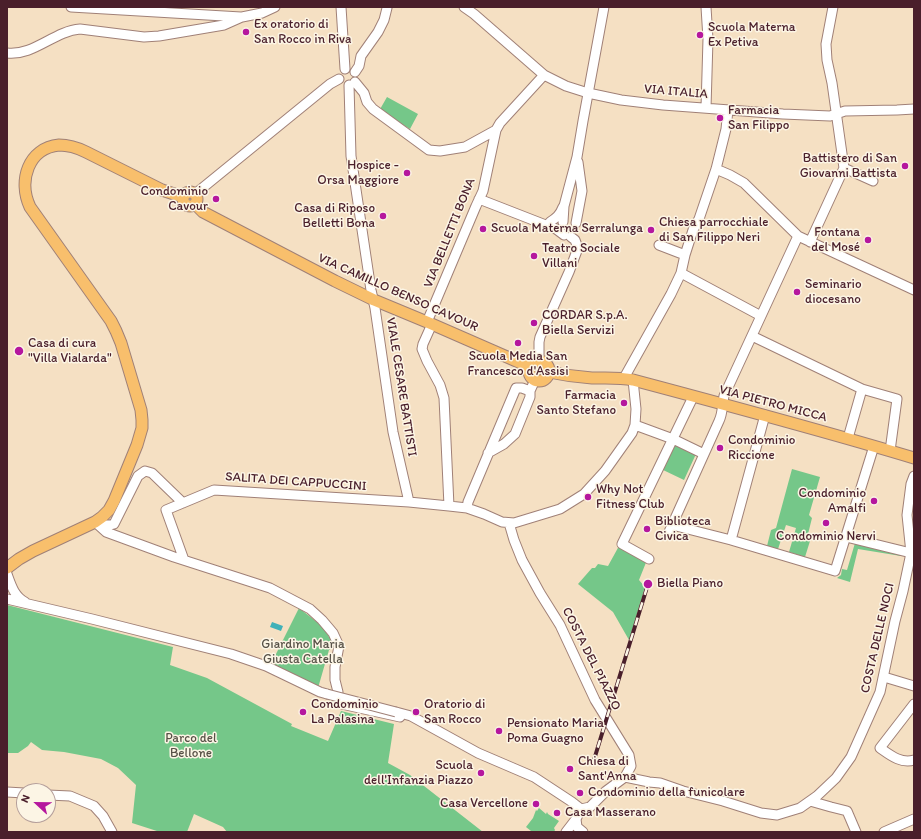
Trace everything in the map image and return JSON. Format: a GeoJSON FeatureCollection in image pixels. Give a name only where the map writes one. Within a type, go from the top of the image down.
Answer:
{"type":"FeatureCollection","features":[{"type":"Feature","properties":{"kind":"main road"},"geometry":{"type":"LineString","coordinates":[[7,568],[33,551],[95,522],[109,510],[134,452],[142,428],[141,410],[121,343],[111,321],[30,207],[24,188],[24,180],[29,166],[33,159],[46,149],[60,145],[68,146],[86,152],[162,190],[183,197],[185,193],[190,192],[195,199]]}},
{"type":"Feature","properties":{"kind":"main road","name":"VIA CAMILLO BENSO CAVOUR"},"geometry":{"type":"LineString","coordinates":[[195,199],[203,212],[374,300],[535,364]]}},
{"type":"Feature","properties":{"kind":"main road"},"geometry":{"type":"LineString","coordinates":[[535,364],[546,364],[549,372],[544,380],[541,381],[535,380],[530,376],[529,370],[535,364]]}},
{"type":"Feature","properties":{"kind":"main road","name":"VIA PIETRO MICCA"},"geometry":{"type":"LineString","coordinates":[[549,372],[583,377],[629,379],[848,438],[914,458]]}},
{"type":"Feature","properties":{"kind":"street"},"geometry":{"type":"LineString","coordinates":[[70,7],[242,17]]}},
{"type":"Feature","properties":{"kind":"street"},"geometry":{"type":"LineString","coordinates":[[7,53],[23,52],[73,30],[151,37],[224,25],[242,17],[262,13],[275,7]]}},
{"type":"Feature","properties":{"kind":"street"},"geometry":{"type":"LineString","coordinates":[[195,199],[330,84],[339,79],[341,72],[345,68],[341,7]]}},
{"type":"Feature","properties":{"kind":"street","name":"VIA ITALIA"},"geometry":{"type":"LineString","coordinates":[[465,7],[476,11],[544,75],[566,86],[588,93],[621,100],[663,105],[830,116],[845,110],[914,109]]}},
{"type":"Feature","properties":{"kind":"street"},"geometry":{"type":"LineString","coordinates":[[550,222],[561,213],[578,157],[604,7]]}},
{"type":"Feature","properties":{"kind":"street"},"geometry":{"type":"LineString","coordinates":[[706,7],[708,39],[706,108]]}},
{"type":"Feature","properties":{"kind":"street"},"geometry":{"type":"LineString","coordinates":[[810,242],[844,168],[832,83],[827,60],[826,44],[832,7]]}},
{"type":"Feature","properties":{"kind":"street"},"geometry":{"type":"LineString","coordinates":[[339,79],[347,86],[352,84],[356,77],[355,72],[359,66],[361,56],[378,32],[384,20],[387,8]]}},
{"type":"Feature","properties":{"kind":"street"},"geometry":{"type":"LineString","coordinates":[[345,68],[350,68],[355,72]]}},
{"type":"Feature","properties":{"kind":"street","name":"VIA BELLETTI BONA"},"geometry":{"type":"LineString","coordinates":[[448,506],[444,398],[440,385],[422,349],[423,344],[479,199],[484,191],[496,130],[500,123],[544,75]]}},
{"type":"Feature","properties":{"kind":"street"},"geometry":{"type":"LineString","coordinates":[[352,84],[364,93],[373,109],[429,150],[440,152],[465,147],[496,130]]}},
{"type":"Feature","properties":{"kind":"street","name":"VIALE CESARE BATTISTI"},"geometry":{"type":"LineString","coordinates":[[352,84],[351,156],[393,432],[409,502]]}},
{"type":"Feature","properties":{"kind":"street"},"geometry":{"type":"LineString","coordinates":[[509,523],[514,523],[560,509],[584,494],[605,471],[632,432],[635,425],[636,409],[629,379],[681,273],[685,254],[693,230],[699,219],[716,169],[726,129],[728,110]]}},
{"type":"Feature","properties":{"kind":"street"},"geometry":{"type":"LineString","coordinates":[[564,206],[563,223],[561,229],[562,233],[568,236],[575,234],[578,230],[576,223],[582,192],[578,157]]}},
{"type":"Feature","properties":{"kind":"street"},"geometry":{"type":"LineString","coordinates":[[844,168],[873,180]]}},
{"type":"Feature","properties":{"kind":"street"},"geometry":{"type":"LineString","coordinates":[[716,169],[744,183],[798,236],[914,290]]}},
{"type":"Feature","properties":{"kind":"street"},"geometry":{"type":"LineString","coordinates":[[479,199],[556,229],[575,240],[578,248],[569,272],[540,336],[535,364]]}},
{"type":"Feature","properties":{"kind":"street"},"geometry":{"type":"LineString","coordinates":[[534,221],[563,223],[566,220],[571,220],[576,223]]}},
{"type":"Feature","properties":{"kind":"street"},"geometry":{"type":"LineString","coordinates":[[798,236],[724,396],[722,413],[670,529],[731,540],[835,571],[874,446]]}},
{"type":"Feature","properties":{"kind":"street"},"geometry":{"type":"LineString","coordinates":[[659,245],[685,254]]}},
{"type":"Feature","properties":{"kind":"street"},"geometry":{"type":"LineString","coordinates":[[681,273],[761,316]]}},
{"type":"Feature","properties":{"kind":"street"},"geometry":{"type":"LineString","coordinates":[[752,336],[862,389],[897,399],[890,451]]}},
{"type":"Feature","properties":{"kind":"street"},"geometry":{"type":"LineString","coordinates":[[488,453],[504,444],[514,434],[530,397],[530,391],[535,380]]}},
{"type":"Feature","properties":{"kind":"street"},"geometry":{"type":"LineString","coordinates":[[467,508],[468,502],[488,453],[516,388],[522,388],[530,391]]}},
{"type":"Feature","properties":{"kind":"street"},"geometry":{"type":"LineString","coordinates":[[848,438],[862,389]]}},
{"type":"Feature","properties":{"kind":"street"},"geometry":{"type":"LineString","coordinates":[[649,559],[622,544],[693,397]]}},
{"type":"Feature","properties":{"kind":"street"},"geometry":{"type":"LineString","coordinates":[[731,540],[765,415]]}},
{"type":"Feature","properties":{"kind":"street"},"geometry":{"type":"LineString","coordinates":[[635,425],[673,439],[704,454]]}},
{"type":"Feature","properties":{"kind":"street"},"geometry":{"type":"LineString","coordinates":[[95,522],[105,526],[114,524],[138,476],[145,470],[152,473],[183,503]]}},
{"type":"Feature","properties":{"kind":"street","name":"COSTA DELLE NOCI"},"geometry":{"type":"LineString","coordinates":[[625,777],[649,782],[660,782],[683,791],[723,801],[761,813],[777,816],[800,808],[817,796],[836,778],[851,757],[880,692],[884,677],[895,621],[913,555],[907,515],[911,484],[914,476]]}},
{"type":"Feature","properties":{"kind":"street","name":"SALITA DEI CAPPUCCINI"},"geometry":{"type":"LineString","coordinates":[[184,560],[166,510],[214,490],[409,502],[467,508],[502,522],[509,523]]}},
{"type":"Feature","properties":{"kind":"street"},"geometry":{"type":"LineString","coordinates":[[95,522],[106,532],[184,560],[270,588],[310,609],[333,633],[339,646],[335,667],[335,680],[338,697],[337,703],[403,718],[411,716]]}},
{"type":"Feature","properties":{"kind":"street","name":"COSTA DEL PIAZZO"},"geometry":{"type":"LineString","coordinates":[[509,523],[522,560],[560,625],[595,700],[630,755],[631,766],[625,777]]}},
{"type":"Feature","properties":{"kind":"street"},"geometry":{"type":"LineString","coordinates":[[846,537],[913,555]]}},
{"type":"Feature","properties":{"kind":"street"},"geometry":{"type":"LineString","coordinates":[[7,574],[15,594],[30,604]]}},
{"type":"Feature","properties":{"kind":"street"},"geometry":{"type":"LineString","coordinates":[[7,599],[231,654],[266,666],[327,694],[411,716],[478,753],[534,777],[581,809]]}},
{"type":"Feature","properties":{"kind":"street"},"geometry":{"type":"LineString","coordinates":[[884,677],[914,686]]}},
{"type":"Feature","properties":{"kind":"street"},"geometry":{"type":"LineString","coordinates":[[914,704],[880,748],[892,756],[904,761],[914,760]]}},
{"type":"Feature","properties":{"kind":"street"},"geometry":{"type":"LineString","coordinates":[[581,809],[590,807],[606,791],[625,777]]}},
{"type":"Feature","properties":{"kind":"street"},"geometry":{"type":"LineString","coordinates":[[56,795],[70,796],[94,806],[103,816],[112,832]]}},
{"type":"Feature","properties":{"kind":"street"},"geometry":{"type":"LineString","coordinates":[[810,801],[847,811],[856,832]]}},
{"type":"Feature","properties":{"kind":"street"},"geometry":{"type":"LineString","coordinates":[[566,832],[576,819],[581,809]]}},
{"type":"Feature","properties":{"kind":"street"},"geometry":{"type":"LineString","coordinates":[[884,832],[914,818]]}},
{"type":"Feature","properties":{"kind":"street"},"geometry":{"type":"LineString","coordinates":[[576,819],[577,827],[583,832]]}},
{"type":"Feature","properties":{"kind":"green space"},"geometry":{"type":"Polygon","coordinates":[[[387,97],[418,114],[410,129],[379,111],[387,97]]]}},
{"type":"Feature","properties":{"kind":"green space"},"geometry":{"type":"Polygon","coordinates":[[[673,444],[696,454],[684,480],[661,469],[673,444]]]}},
{"type":"Feature","properties":{"kind":"green space"},"geometry":{"type":"Polygon","coordinates":[[[792,469],[820,477],[809,515],[812,518],[807,538],[810,541],[805,557],[789,552],[796,528],[786,525],[778,549],[767,546],[771,530],[776,528],[792,469]]]}},
{"type":"Feature","properties":{"kind":"green space"},"geometry":{"type":"Polygon","coordinates":[[[855,543],[902,555],[858,549],[850,582],[837,578],[841,575],[842,569],[847,570],[855,543]]]}},
{"type":"Feature","properties":{"kind":"green space"},"geometry":{"type":"Polygon","coordinates":[[[619,546],[647,560],[639,580],[645,587],[629,640],[613,612],[578,584],[592,568],[595,568],[598,564],[608,566],[619,546]]]}},
{"type":"Feature","properties":{"kind":"green space","name":"Parco del Bellone"},"geometry":{"type":"Polygon","coordinates":[[[7,605],[173,647],[170,665],[207,678],[292,724],[291,726],[328,741],[341,711],[394,724],[388,763],[410,775],[483,832],[227,832],[223,827],[194,814],[187,832],[160,832],[132,823],[136,785],[118,768],[101,759],[64,752],[42,750],[31,742],[18,753],[7,753],[7,605]]]}},
{"type":"Feature","properties":{"kind":"green space","name":"Giardino Maria Giusta Catella"},"geometry":{"type":"Polygon","coordinates":[[[299,608],[322,626],[335,646],[329,650],[318,688],[271,664],[299,608]]]}},
{"type":"Feature","properties":{"kind":"green space"},"geometry":{"type":"Polygon","coordinates":[[[539,808],[546,814],[547,812],[559,821],[554,828],[554,832],[530,832],[531,831],[526,827],[533,818],[536,810],[537,811],[539,808]]]}},
{"type":"Feature","properties":{"kind":"water"},"geometry":{"type":"Polygon","coordinates":[[[272,622],[283,626],[281,631],[270,627],[272,622]]]}},
{"type":"Feature","properties":{"kind":"railway"},"geometry":{"type":"LineString","coordinates":[[593,763],[648,584]]}},
{"type":"Feature","properties":{"kind":"place","name":"Ex oratorio di San Rocco in Riva"},"geometry":{"type":"Point","coordinates":[246,32]}},
{"type":"Feature","properties":{"kind":"place","name":"Scuola Materna Ex Petiva"},"geometry":{"type":"Point","coordinates":[700,35]}},
{"type":"Feature","properties":{"kind":"place","name":"Farmacia San Filippo"},"geometry":{"type":"Point","coordinates":[720,118]}},
{"type":"Feature","properties":{"kind":"place","name":"Battistero di San Giovanni Battista"},"geometry":{"type":"Point","coordinates":[905,166]}},
{"type":"Feature","properties":{"kind":"place","name":"Hospice - Orsa Maggiore"},"geometry":{"type":"Point","coordinates":[407,173]}},
{"type":"Feature","properties":{"kind":"place","name":"Condominio Cavour"},"geometry":{"type":"Point","coordinates":[216,199]}},
{"type":"Feature","properties":{"kind":"place","name":"Casa di Riposo Belletti Bona"},"geometry":{"type":"Point","coordinates":[383,216]}},
{"type":"Feature","properties":{"kind":"place","name":"Scuola Materna Serralunga"},"geometry":{"type":"Point","coordinates":[483,229]}},
{"type":"Feature","properties":{"kind":"place","name":"Chiesa parrocchiale di San Filippo Neri"},"geometry":{"type":"Point","coordinates":[651,230]}},
{"type":"Feature","properties":{"kind":"place","name":"Fontana del Mosé"},"geometry":{"type":"Point","coordinates":[868,240]}},
{"type":"Feature","properties":{"kind":"place","name":"Teatro Sociale Villani"},"geometry":{"type":"Point","coordinates":[534,256]}},
{"type":"Feature","properties":{"kind":"place","name":"Seminario diocesano"},"geometry":{"type":"Point","coordinates":[797,292]}},
{"type":"Feature","properties":{"kind":"place","name":"CORDAR S.p.A. Biella Servizi"},"geometry":{"type":"Point","coordinates":[534,323]}},
{"type":"Feature","properties":{"kind":"place","name":"Scuola Media San Francesco d'Assisi"},"geometry":{"type":"Point","coordinates":[518,343]}},
{"type":"Feature","properties":{"kind":"place","name":"Casa di cura \"Villa Vialarda\""},"geometry":{"type":"Point","coordinates":[19,351]}},
{"type":"Feature","properties":{"kind":"place","name":"Farmacia Santo Stefano"},"geometry":{"type":"Point","coordinates":[624,403]}},
{"type":"Feature","properties":{"kind":"place","name":"Condominio Riccione"},"geometry":{"type":"Point","coordinates":[720,448]}},
{"type":"Feature","properties":{"kind":"place","name":"Why Not Fitness Club"},"geometry":{"type":"Point","coordinates":[588,497]}},
{"type":"Feature","properties":{"kind":"place","name":"Condominio Amalfi"},"geometry":{"type":"Point","coordinates":[874,501]}},
{"type":"Feature","properties":{"kind":"place","name":"Condominio Nervi"},"geometry":{"type":"Point","coordinates":[826,523]}},
{"type":"Feature","properties":{"kind":"place","name":"Biblioteca Civica"},"geometry":{"type":"Point","coordinates":[647,529]}},
{"type":"Feature","properties":{"kind":"place","name":"Biella Piano"},"geometry":{"type":"Point","coordinates":[648,584]}},
{"type":"Feature","properties":{"kind":"place","name":"Condominio La Palasina"},"geometry":{"type":"Point","coordinates":[303,712]}},
{"type":"Feature","properties":{"kind":"place","name":"Oratorio di San Rocco"},"geometry":{"type":"Point","coordinates":[416,712]}},
{"type":"Feature","properties":{"kind":"place","name":"Pensionato Maria Poma Guagno"},"geometry":{"type":"Point","coordinates":[499,731]}},
{"type":"Feature","properties":{"kind":"place","name":"Chiesa di Sant'Anna"},"geometry":{"type":"Point","coordinates":[570,769]}},
{"type":"Feature","properties":{"kind":"place","name":"Scuola dell'Infanzia Piazzo"},"geometry":{"type":"Point","coordinates":[481,773]}},
{"type":"Feature","properties":{"kind":"place","name":"Condominio della funicolare"},"geometry":{"type":"Point","coordinates":[580,793]}},
{"type":"Feature","properties":{"kind":"place","name":"Casa Vercellone"},"geometry":{"type":"Point","coordinates":[536,804]}},
{"type":"Feature","properties":{"kind":"place","name":"Casa Masserano"},"geometry":{"type":"Point","coordinates":[557,813]}}]}
